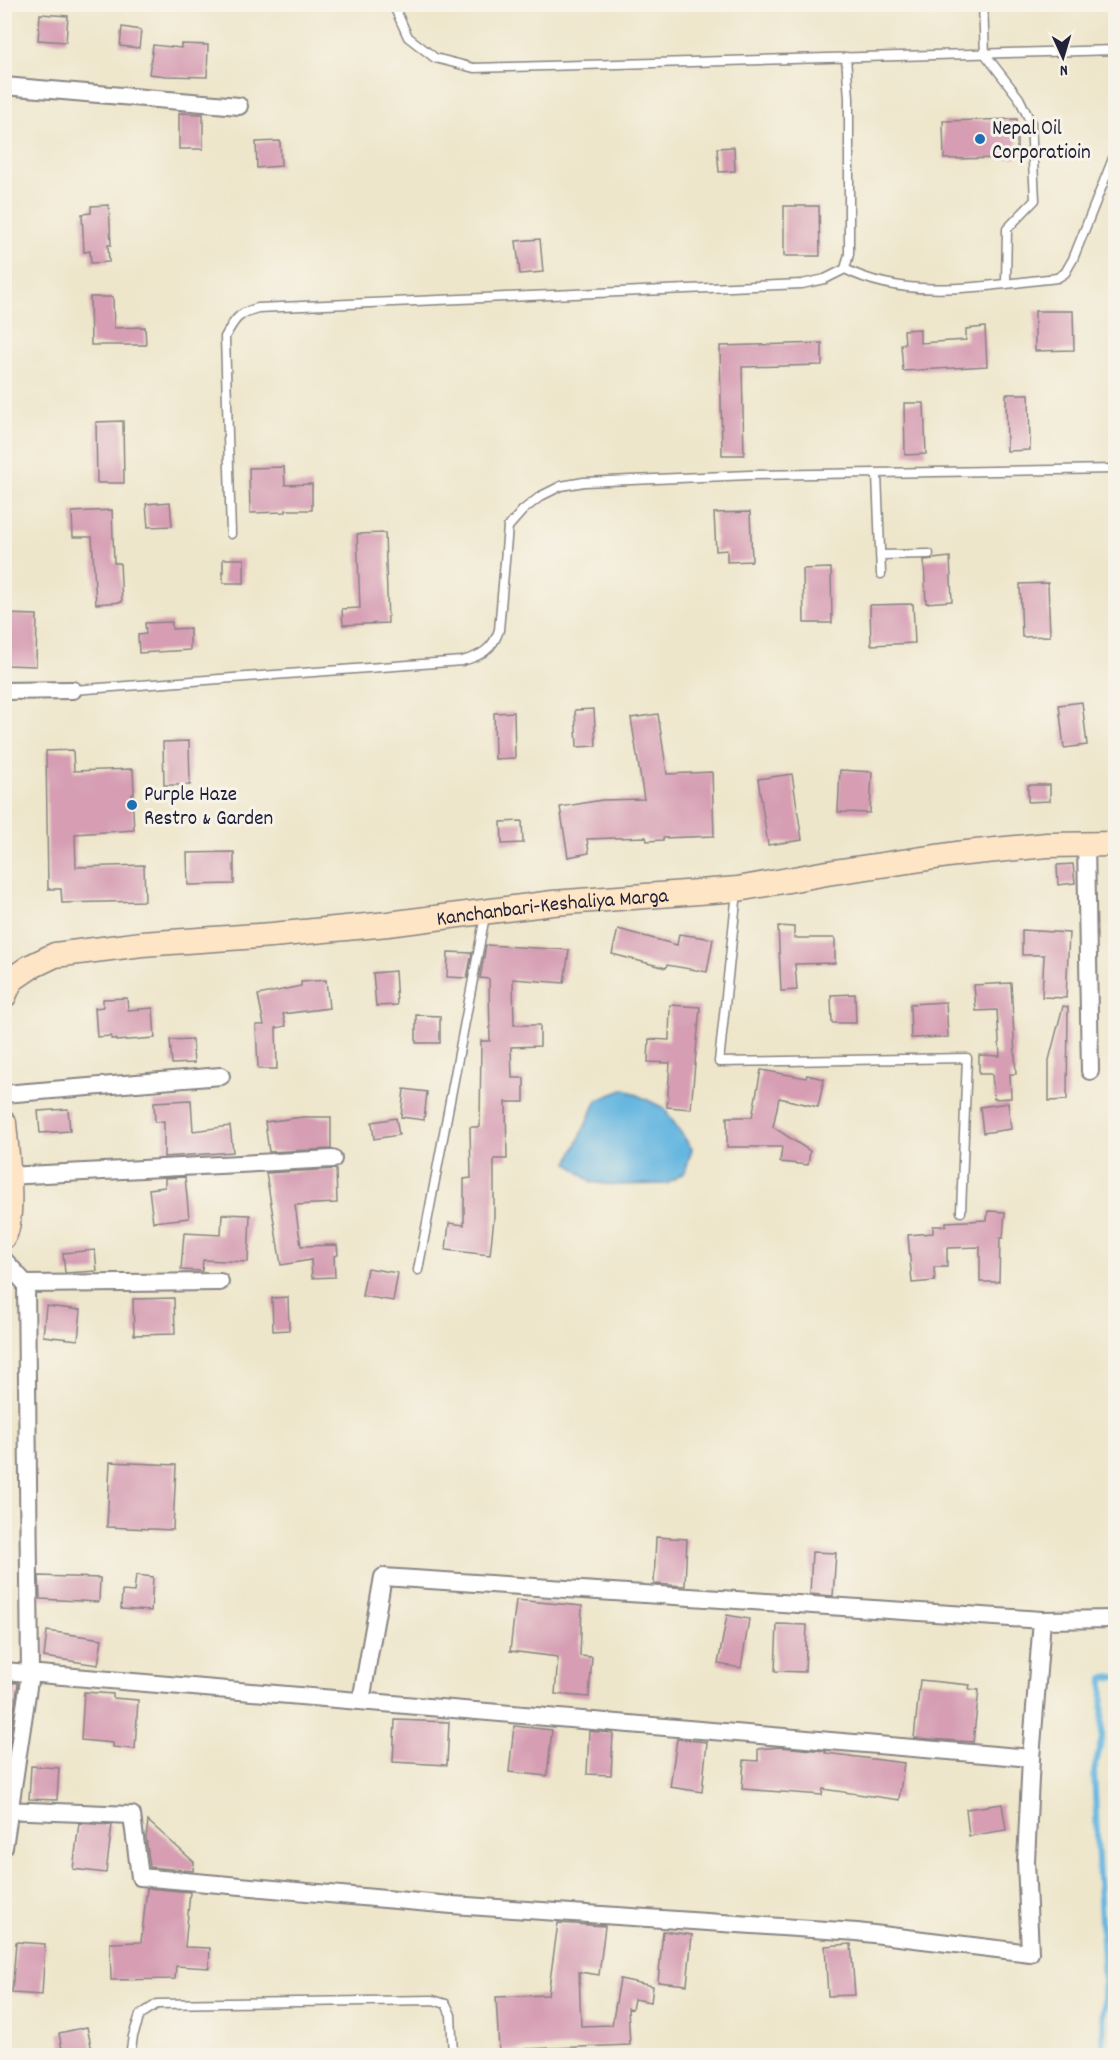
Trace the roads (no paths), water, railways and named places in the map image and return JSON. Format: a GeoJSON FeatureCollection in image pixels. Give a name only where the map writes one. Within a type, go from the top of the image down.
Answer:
{"type":"FeatureCollection","features":[{"type":"Feature","properties":{"kind":"street"},"geometry":{"type":"LineString","coordinates":[[4,86],[239,106]]}},
{"type":"Feature","properties":{"kind":"street"},"geometry":{"type":"LineString","coordinates":[[4,691],[73,690]]}},
{"type":"Feature","properties":{"kind":"street","name":"Kanchanbari-Keshaliya Marga"},"geometry":{"type":"LineString","coordinates":[[7,984],[30,967],[56,955],[142,944],[283,934],[553,903],[738,889],[956,854],[1047,844],[1116,844]]}},
{"type":"Feature","properties":{"kind":"street"},"geometry":{"type":"LineString","coordinates":[[1086,844],[1090,1071]]}},
{"type":"Feature","properties":{"kind":"street"},"geometry":{"type":"LineString","coordinates":[[4,1094],[221,1076]]}},
{"type":"Feature","properties":{"kind":"street"},"geometry":{"type":"LineString","coordinates":[[4,1124],[9,1208],[8,1231],[4,1236]]}},
{"type":"Feature","properties":{"kind":"street"},"geometry":{"type":"LineString","coordinates":[[7,1176],[333,1159]]}},
{"type":"Feature","properties":{"kind":"street"},"geometry":{"type":"LineString","coordinates":[[4,1260],[26,1284],[30,1674],[7,1810],[4,1847]]}},
{"type":"Feature","properties":{"kind":"street"},"geometry":{"type":"LineString","coordinates":[[26,1284],[220,1282]]}},
{"type":"Feature","properties":{"kind":"street"},"geometry":{"type":"LineString","coordinates":[[361,1701],[382,1577],[1042,1620],[1116,1619]]}},
{"type":"Feature","properties":{"kind":"street"},"geometry":{"type":"LineString","coordinates":[[7,1810],[132,1815],[140,1878],[452,1905],[857,1932],[1030,1953],[1026,1861],[1031,1758],[1042,1620]]}},
{"type":"Feature","properties":{"kind":"street"},"geometry":{"type":"LineString","coordinates":[[4,1671],[1031,1758]]}},
{"type":"Feature","properties":{"kind":"lane"},"geometry":{"type":"LineString","coordinates":[[393,4],[408,37],[435,58],[474,68],[1116,50]]}},
{"type":"Feature","properties":{"kind":"lane"},"geometry":{"type":"LineString","coordinates":[[983,4],[985,54],[1019,98],[1031,123],[1035,200],[1007,229],[1006,284]]}},
{"type":"Feature","properties":{"kind":"lane"},"geometry":{"type":"LineString","coordinates":[[231,534],[225,337],[234,320],[248,310],[270,307],[802,284],[825,279],[845,269],[849,254],[849,98],[846,57]]}},
{"type":"Feature","properties":{"kind":"lane"},"geometry":{"type":"LineString","coordinates":[[845,269],[873,280],[914,288],[963,288],[1057,278],[1065,273],[1073,259],[1116,151]]}},
{"type":"Feature","properties":{"kind":"lane"},"geometry":{"type":"LineString","coordinates":[[73,690],[470,659],[488,650],[499,630],[508,527],[523,510],[561,486],[584,482],[750,476],[1116,469]]}},
{"type":"Feature","properties":{"kind":"lane"},"geometry":{"type":"LineString","coordinates":[[877,474],[881,574]]}},
{"type":"Feature","properties":{"kind":"lane"},"geometry":{"type":"LineString","coordinates":[[880,555],[929,554]]}},
{"type":"Feature","properties":{"kind":"lane"},"geometry":{"type":"LineString","coordinates":[[738,889],[719,1062],[967,1058],[961,1212]]}},
{"type":"Feature","properties":{"kind":"lane"},"geometry":{"type":"LineString","coordinates":[[418,1270],[485,912]]}},
{"type":"Feature","properties":{"kind":"lane"},"geometry":{"type":"LineString","coordinates":[[130,2055],[133,2036],[141,2015],[157,2004],[433,2000],[446,2004],[452,2015],[453,2055]]}},
{"type":"Feature","properties":{"kind":"water"},"geometry":{"type":"Polygon","coordinates":[[[625,1089],[664,1108],[692,1149],[685,1172],[667,1184],[613,1185],[591,1182],[568,1163],[597,1100],[625,1089]]]}},
{"type":"Feature","properties":{"kind":"waterway"},"geometry":{"type":"LineString","coordinates":[[1103,2056],[1104,1986],[1094,1771],[1102,1738],[1103,1678],[1116,1677]]}},
{"type":"Feature","properties":{"kind":"place","name":"Nepal Oil Corporatioin"},"geometry":{"type":"Point","coordinates":[980,139]}},
{"type":"Feature","properties":{"kind":"place","name":"Purple Haze Restro & Garden"},"geometry":{"type":"Point","coordinates":[132,805]}}]}
